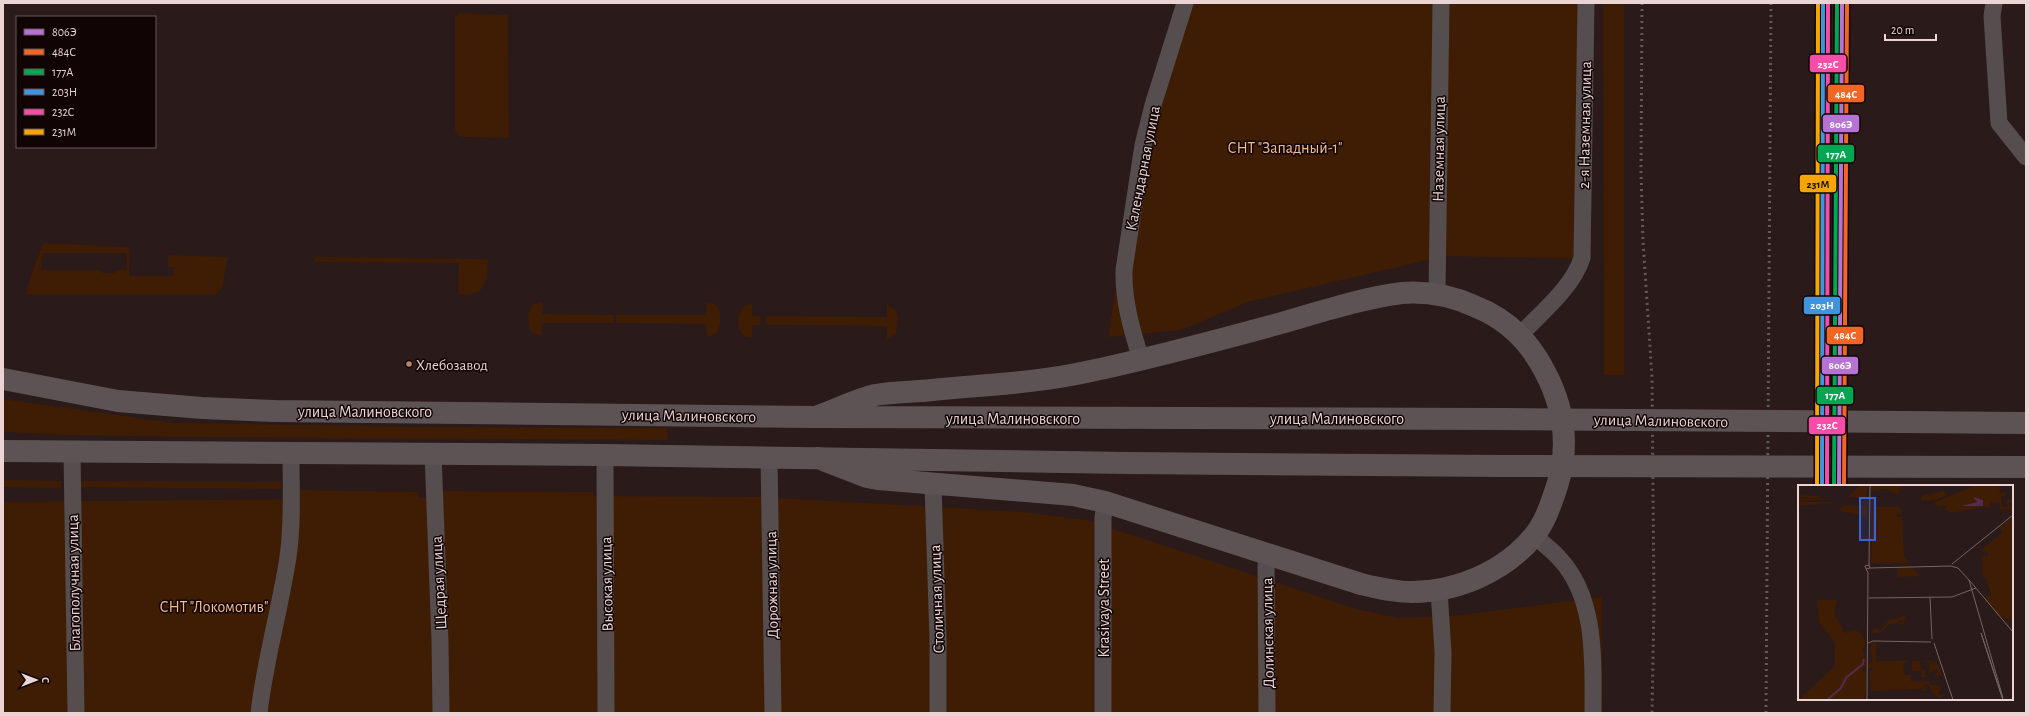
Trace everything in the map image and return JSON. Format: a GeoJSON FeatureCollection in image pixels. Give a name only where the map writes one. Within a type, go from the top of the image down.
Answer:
{"type":"FeatureCollection","features":[{"type":"Feature","properties":{"kind":"highway"},"geometry":{"type":"LineString","coordinates":[[816,417],[878,395],[1033,381],[1084,373],[1384,296],[1419,293],[1437,294],[1477,306],[1520,335],[1537,357],[1549,378],[1558,401],[1563,424],[1565,449],[1561,472],[1547,514],[1534,536],[1518,552],[1498,568],[1471,581],[1439,590],[1411,592],[1387,590],[1361,584],[1105,502],[1073,495],[933,485],[867,477],[818,458]]}},
{"type":"Feature","properties":{"kind":"highway","name":"улица Малиновского"},"geometry":{"type":"LineString","coordinates":[[3,379],[118,401],[202,408],[275,411],[816,417],[1505,419],[2026,423]]}},
{"type":"Feature","properties":{"kind":"highway"},"geometry":{"type":"LineString","coordinates":[[3,451],[292,454],[433,453],[1128,463],[2026,468]]}},
{"type":"Feature","properties":{"kind":"street","name":"Календарная улица"},"geometry":{"type":"LineString","coordinates":[[1141,359],[1129,313],[1124,282],[1124,270],[1143,145],[1153,105],[1185,3]]}},
{"type":"Feature","properties":{"kind":"street","name":"Наземная улица"},"geometry":{"type":"LineString","coordinates":[[1437,294],[1441,3]]}},
{"type":"Feature","properties":{"kind":"street","name":"2-я Наземная улица"},"geometry":{"type":"LineString","coordinates":[[1520,335],[1570,282],[1578,271],[1583,248],[1586,3]]}},
{"type":"Feature","properties":{"kind":"street"},"geometry":{"type":"LineString","coordinates":[[1994,3],[1992,16],[1999,123],[2026,157]]}},
{"type":"Feature","properties":{"kind":"street","name":"Благополучная улица"},"geometry":{"type":"LineString","coordinates":[[72,452],[76,713]]}},
{"type":"Feature","properties":{"kind":"street","name":"Щедрая улица"},"geometry":{"type":"LineString","coordinates":[[433,453],[440,641],[441,713]]}},
{"type":"Feature","properties":{"kind":"street"},"geometry":{"type":"LineString","coordinates":[[259,713],[266,664],[288,558],[292,454]]}},
{"type":"Feature","properties":{"kind":"street","name":"Высокая улица"},"geometry":{"type":"LineString","coordinates":[[605,455],[606,713]]}},
{"type":"Feature","properties":{"kind":"street","name":"Дорожная улица"},"geometry":{"type":"LineString","coordinates":[[769,457],[773,713]]}},
{"type":"Feature","properties":{"kind":"street","name":"Столичная улица"},"geometry":{"type":"LineString","coordinates":[[933,485],[938,640],[938,713]]}},
{"type":"Feature","properties":{"kind":"street","name":"Krasivaya Street"},"geometry":{"type":"LineString","coordinates":[[1103,713],[1103,526],[1105,502]]}},
{"type":"Feature","properties":{"kind":"street"},"geometry":{"type":"LineString","coordinates":[[1534,536],[1560,559],[1571,574],[1579,590],[1589,617],[1593,713]]}},
{"type":"Feature","properties":{"kind":"street","name":"Долинская улица"},"geometry":{"type":"LineString","coordinates":[[1266,554],[1267,713]]}},
{"type":"Feature","properties":{"kind":"street"},"geometry":{"type":"LineString","coordinates":[[1439,590],[1443,652],[1442,713]]}},
{"type":"Feature","properties":{"kind":"green space","name":"СНТ \"Западный-1\""},"geometry":{"type":"Polygon","coordinates":[[[1183,3],[1593,3],[1591,259],[1445,256],[1248,302],[1181,330],[1108,337],[1144,113],[1183,3]]]}},
{"type":"Feature","properties":{"kind":"green space"},"geometry":{"type":"Polygon","coordinates":[[[1603,3],[1624,3],[1624,375],[1604,375],[1603,3]]]}},
{"type":"Feature","properties":{"kind":"green space"},"geometry":{"type":"Polygon","coordinates":[[[459,13],[508,15],[509,138],[463,137],[459,136],[455,130],[455,17],[459,13]]]}},
{"type":"Feature","properties":{"kind":"green space"},"geometry":{"type":"Polygon","coordinates":[[[43,244],[128,247],[130,249],[129,276],[174,276],[174,267],[168,267],[168,255],[228,257],[222,288],[216,294],[26,294],[43,244]],[[43,253],[41,270],[101,270],[102,273],[115,273],[116,270],[127,270],[127,253],[43,253]]]}},
{"type":"Feature","properties":{"kind":"green space"},"geometry":{"type":"Polygon","coordinates":[[[315,257],[488,259],[487,275],[484,286],[475,293],[458,294],[459,263],[314,262],[315,257]]]}},
{"type":"Feature","properties":{"kind":"green space"},"geometry":{"type":"Polygon","coordinates":[[[542,302],[542,314],[613,315],[613,323],[542,323],[541,336],[537,335],[530,331],[528,314],[532,305],[542,302]]]}},
{"type":"Feature","properties":{"kind":"green space"},"geometry":{"type":"Polygon","coordinates":[[[707,303],[716,306],[719,309],[720,324],[717,333],[707,337],[706,324],[616,323],[616,315],[706,315],[707,303]]]}},
{"type":"Feature","properties":{"kind":"green space"},"geometry":{"type":"Polygon","coordinates":[[[752,304],[752,316],[760,316],[760,325],[752,325],[752,337],[746,337],[740,331],[738,319],[743,307],[752,304]]]}},
{"type":"Feature","properties":{"kind":"green space"},"geometry":{"type":"Polygon","coordinates":[[[887,304],[896,310],[898,318],[896,334],[887,339],[887,326],[766,325],[766,316],[887,317],[887,304]]]}},
{"type":"Feature","properties":{"kind":"green space"},"geometry":{"type":"Polygon","coordinates":[[[3,399],[174,423],[422,427],[667,428],[668,440],[175,437],[3,432],[3,399]]]}},
{"type":"Feature","properties":{"kind":"green space"},"geometry":{"type":"Polygon","coordinates":[[[3,480],[61,481],[61,488],[3,487],[3,480]]]}},
{"type":"Feature","properties":{"kind":"green space"},"geometry":{"type":"Polygon","coordinates":[[[76,481],[281,482],[281,489],[76,487],[76,481]]]}},
{"type":"Feature","properties":{"kind":"green space","name":"СНТ \"Локомотив\""},"geometry":{"type":"Polygon","coordinates":[[[300,490],[418,492],[419,498],[440,497],[440,491],[593,492],[593,496],[760,497],[1023,512],[1086,520],[1357,609],[1398,618],[1454,616],[1602,597],[1602,713],[3,713],[3,502],[299,499],[300,490]]]}},
{"type":"Feature","properties":{"kind":"railway"},"geometry":{"type":"LineString","coordinates":[[1642,3],[1641,171],[1643,241],[1652,377],[1654,603],[1652,713]]}},
{"type":"Feature","properties":{"kind":"railway"},"geometry":{"type":"LineString","coordinates":[[1766,713],[1771,3]]}},
{"type":"Feature","properties":{"kind":"transit line","name":"231М"},"geometry":{"type":"LineString","coordinates":[[1817,485],[1818,3]]}},
{"type":"Feature","properties":{"kind":"transit line","name":"203Н"},"geometry":{"type":"LineString","coordinates":[[1822,485],[1823,3]]}},
{"type":"Feature","properties":{"kind":"transit line","name":"232C"},"geometry":{"type":"LineString","coordinates":[[1827,485],[1828,3]]}},
{"type":"Feature","properties":{"kind":"transit line","name":"177А"},"geometry":{"type":"LineString","coordinates":[[1834,485],[1837,3]]}},
{"type":"Feature","properties":{"kind":"transit line","name":"806Э"},"geometry":{"type":"LineString","coordinates":[[1839,485],[1842,3]]}},
{"type":"Feature","properties":{"kind":"transit line","name":"484С"},"geometry":{"type":"LineString","coordinates":[[1844,485],[1847,3]]}},
{"type":"Feature","properties":{"kind":"place","name":"Хлебозавод"},"geometry":{"type":"Point","coordinates":[409,364]}}]}
